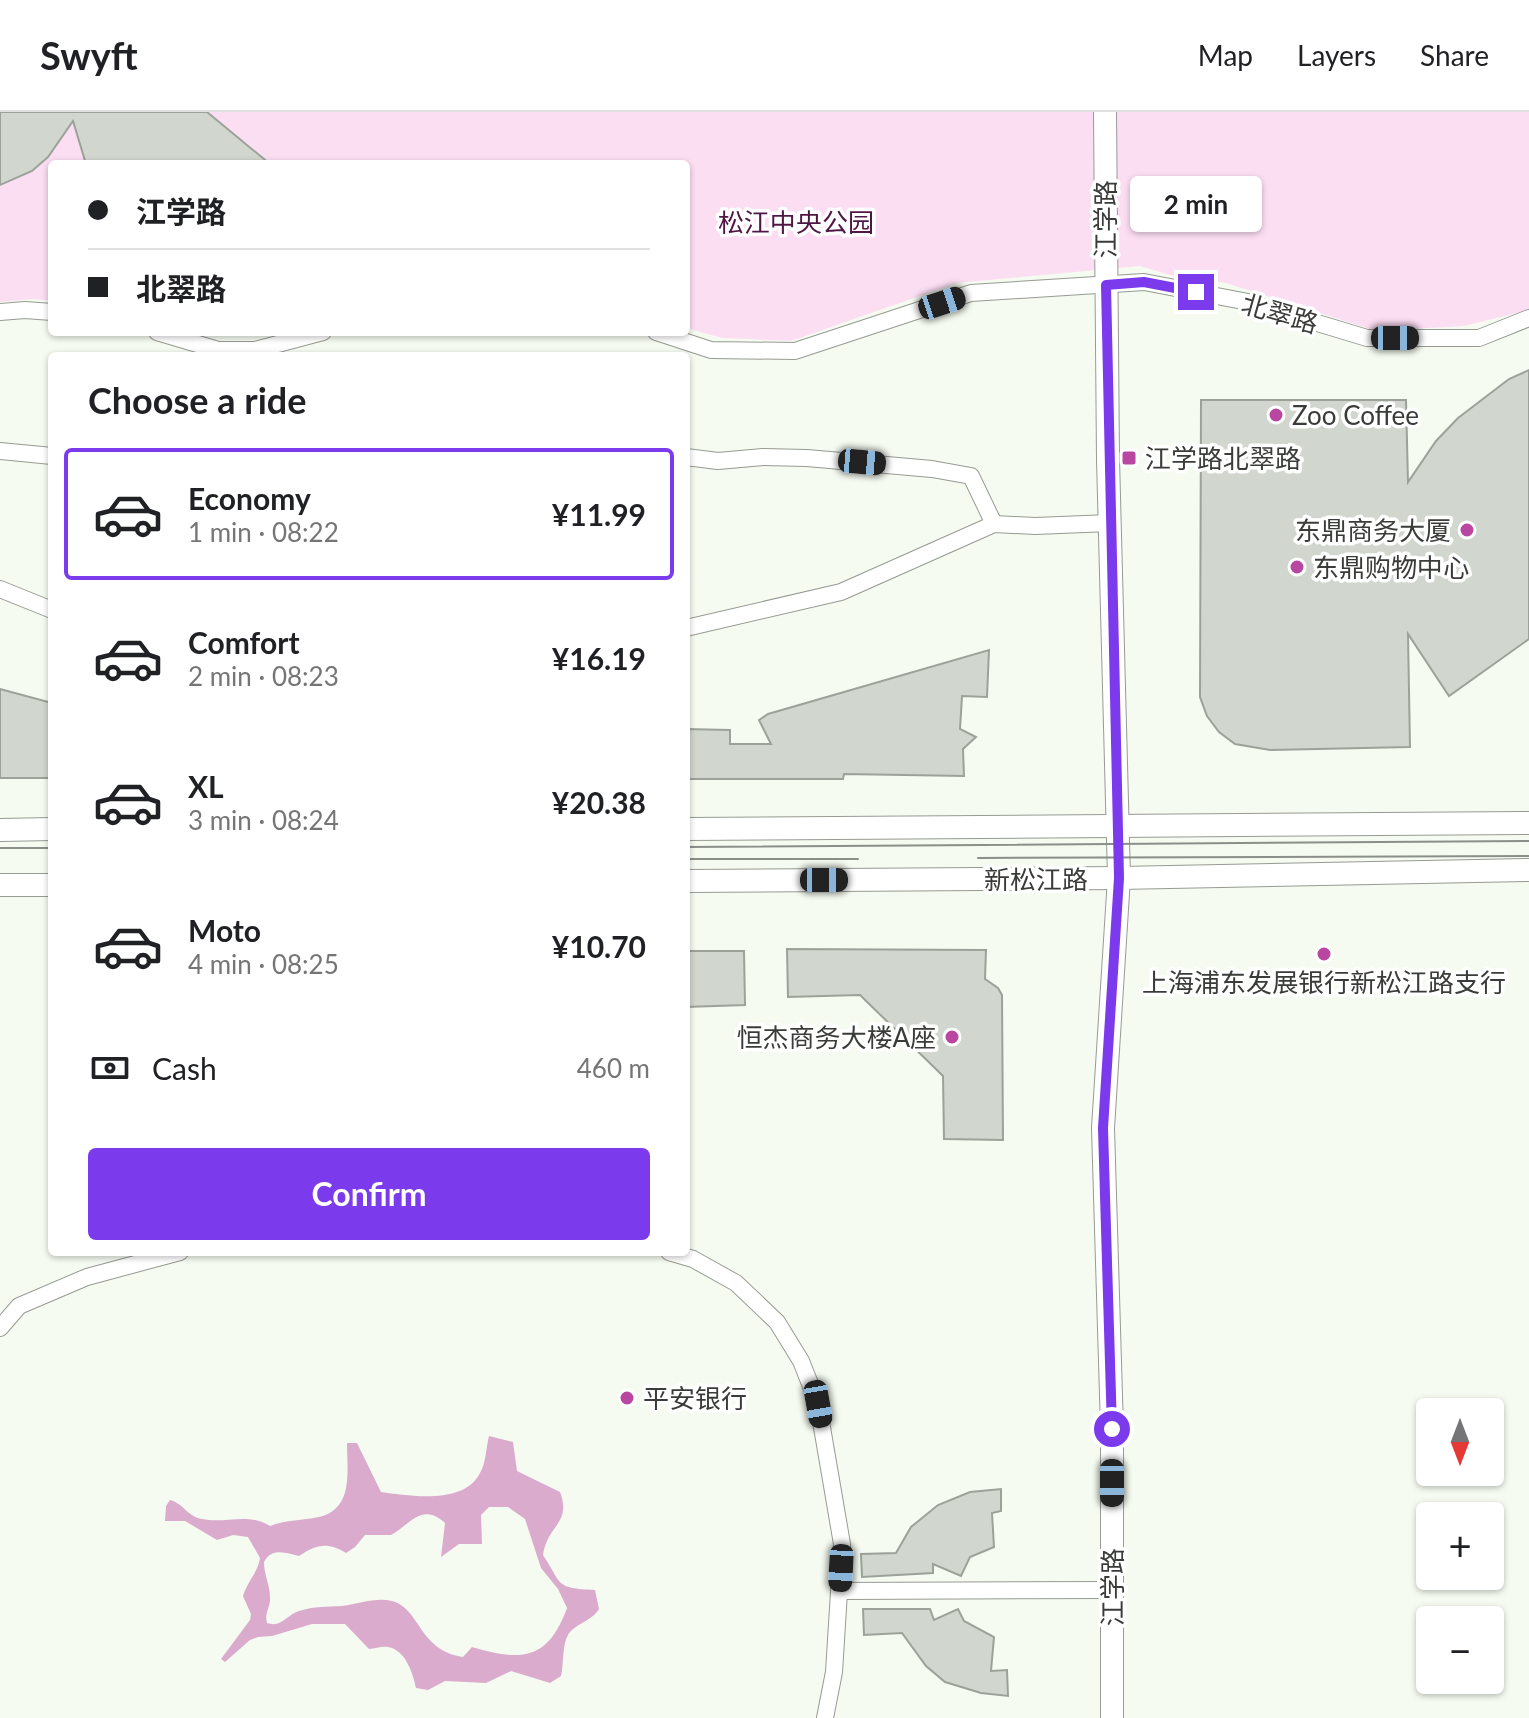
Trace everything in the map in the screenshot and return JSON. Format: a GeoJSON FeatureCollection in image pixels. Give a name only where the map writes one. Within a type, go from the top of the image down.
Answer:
{"type":"FeatureCollection","features":[{"type":"Feature","properties":{"kind":"main road","name":"江学路"},"geometry":{"type":"LineString","coordinates":[[1105,112],[1110,523],[1119,878],[1103,1128],[1112,1429],[1112,1718]]}},
{"type":"Feature","properties":{"kind":"main road","name":"新松江路"},"geometry":{"type":"LineString","coordinates":[[690,829],[1529,823]]}},
{"type":"Feature","properties":{"kind":"main road"},"geometry":{"type":"LineString","coordinates":[[0,830],[48,829]]}},
{"type":"Feature","properties":{"kind":"main road","name":"新松江路"},"geometry":{"type":"LineString","coordinates":[[690,881],[1119,878],[1529,870]]}},
{"type":"Feature","properties":{"kind":"main road"},"geometry":{"type":"LineString","coordinates":[[0,885],[48,885]]}},
{"type":"Feature","properties":{"kind":"street","name":"北翠路"},"geometry":{"type":"LineString","coordinates":[[668,336],[711,350],[795,351],[971,293],[1144,282],[1248,302],[1367,338],[1479,338],[1529,318]]}},
{"type":"Feature","properties":{"kind":"street"},"geometry":{"type":"LineString","coordinates":[[0,312],[48,312]]}},
{"type":"Feature","properties":{"kind":"street"},"geometry":{"type":"LineString","coordinates":[[171,336],[218,350],[255,350],[308,336]]}},
{"type":"Feature","properties":{"kind":"street"},"geometry":{"type":"LineString","coordinates":[[0,451],[48,456]]}},
{"type":"Feature","properties":{"kind":"street"},"geometry":{"type":"LineString","coordinates":[[690,458],[718,461],[763,457],[807,458],[932,469],[971,476],[994,524]]}},
{"type":"Feature","properties":{"kind":"street"},"geometry":{"type":"LineString","coordinates":[[690,627],[841,592],[994,524],[1110,523]]}},
{"type":"Feature","properties":{"kind":"street"},"geometry":{"type":"LineString","coordinates":[[0,589],[48,608]]}},
{"type":"Feature","properties":{"kind":"street"},"geometry":{"type":"LineString","coordinates":[[0,1328],[19,1306],[87,1277],[165,1256]]}},
{"type":"Feature","properties":{"kind":"street"},"geometry":{"type":"LineString","coordinates":[[683,1256],[736,1283],[777,1322],[801,1361],[818,1404],[842,1544],[834,1672],[825,1718]]}},
{"type":"Feature","properties":{"kind":"street"},"geometry":{"type":"LineString","coordinates":[[839,1591],[1112,1590]]}},
{"type":"Feature","properties":{"kind":"green space","name":"松江中央公园"},"geometry":{"type":"Polygon","coordinates":[[[0,112],[1529,112],[1529,310],[1464,326],[1376,331],[1226,283],[1170,275],[1140,266],[957,283],[791,341],[722,338],[690,329],[690,160],[48,160],[48,301],[0,302],[0,112]]]}},
{"type":"Feature","properties":{"kind":"shaded area"},"geometry":{"type":"Polygon","coordinates":[[[489,1436],[513,1442],[517,1471],[560,1492],[563,1511],[543,1555],[561,1583],[572,1588],[595,1590],[599,1609],[568,1635],[561,1676],[550,1683],[511,1671],[486,1683],[445,1681],[428,1690],[416,1688],[411,1670],[400,1653],[388,1647],[369,1649],[345,1624],[312,1624],[258,1637],[250,1640],[225,1662],[221,1659],[250,1620],[251,1614],[243,1596],[260,1558],[248,1537],[233,1535],[217,1540],[185,1521],[165,1521],[166,1506],[170,1500],[197,1518],[211,1520],[245,1519],[270,1526],[319,1517],[330,1513],[343,1497],[347,1477],[347,1443],[357,1443],[381,1492],[421,1496],[449,1494],[462,1490],[480,1473],[489,1436]],[[489,1507],[481,1515],[482,1544],[459,1544],[441,1557],[445,1523],[430,1514],[417,1517],[391,1535],[365,1535],[346,1553],[322,1546],[299,1556],[280,1552],[271,1554],[264,1562],[270,1597],[267,1623],[276,1624],[310,1608],[386,1600],[402,1605],[428,1638],[448,1653],[463,1657],[472,1647],[505,1655],[531,1653],[551,1638],[567,1608],[558,1589],[541,1568],[525,1519],[508,1507],[489,1507]]]}},
{"type":"Feature","properties":{"kind":"building"},"geometry":{"type":"Polygon","coordinates":[[[0,112],[207,112],[265,160],[85,160],[73,121],[48,157],[32,171],[0,185],[0,112]]]}},
{"type":"Feature","properties":{"kind":"building","name":"东鼎购物中心"},"geometry":{"type":"Polygon","coordinates":[[[1529,370],[1529,639],[1449,696],[1408,634],[1410,747],[1270,750],[1235,744],[1219,732],[1207,716],[1200,697],[1201,400],[1406,400],[1408,482],[1436,441],[1458,418],[1509,379],[1529,370]]]}},
{"type":"Feature","properties":{"kind":"building"},"geometry":{"type":"Polygon","coordinates":[[[989,650],[987,697],[962,696],[960,729],[976,737],[963,749],[964,776],[844,774],[843,779],[690,779],[690,729],[730,730],[730,744],[771,744],[759,720],[768,714],[989,650]]]}},
{"type":"Feature","properties":{"kind":"building"},"geometry":{"type":"Polygon","coordinates":[[[0,689],[48,702],[48,778],[0,778],[0,689]]]}},
{"type":"Feature","properties":{"kind":"building","name":"恒杰商务大楼A座"},"geometry":{"type":"Polygon","coordinates":[[[787,949],[986,950],[985,979],[1002,995],[1003,1140],[944,1139],[943,1076],[860,995],[788,997],[787,949]]]}},
{"type":"Feature","properties":{"kind":"building"},"geometry":{"type":"Polygon","coordinates":[[[690,951],[744,951],[745,1005],[690,1007],[690,951]]]}},
{"type":"Feature","properties":{"kind":"building"},"geometry":{"type":"Polygon","coordinates":[[[1001,1489],[1001,1511],[992,1513],[994,1547],[970,1557],[961,1576],[933,1564],[933,1573],[862,1577],[861,1554],[896,1553],[911,1527],[938,1505],[970,1492],[1001,1489]]]}},
{"type":"Feature","properties":{"kind":"building"},"geometry":{"type":"Polygon","coordinates":[[[863,1609],[930,1609],[934,1620],[958,1609],[964,1621],[994,1637],[991,1671],[1007,1670],[1008,1696],[981,1693],[945,1682],[926,1666],[902,1633],[864,1635],[863,1609]]]}},
{"type":"Feature","properties":{"kind":"tram line"},"geometry":{"type":"LineString","coordinates":[[690,847],[1529,841]]}},
{"type":"Feature","properties":{"kind":"tram line"},"geometry":{"type":"LineString","coordinates":[[0,848],[48,848]]}},
{"type":"Feature","properties":{"kind":"tram line"},"geometry":{"type":"LineString","coordinates":[[978,858],[1529,856]]}},
{"type":"Feature","properties":{"kind":"tram line"},"geometry":{"type":"LineString","coordinates":[[690,859],[858,859]]}},
{"type":"Feature","properties":{"kind":"place","name":"Zoo Coffee"},"geometry":{"type":"Point","coordinates":[1276,415]}},
{"type":"Feature","properties":{"kind":"place","name":"江学路北翠路"},"geometry":{"type":"Point","coordinates":[1129,458]}},
{"type":"Feature","properties":{"kind":"place","name":"东鼎商务大厦"},"geometry":{"type":"Point","coordinates":[1467,530]}},
{"type":"Feature","properties":{"kind":"place","name":"东鼎购物中心"},"geometry":{"type":"Point","coordinates":[1297,567]}},
{"type":"Feature","properties":{"kind":"place","name":"上海浦东发展银行新松江路支行"},"geometry":{"type":"Point","coordinates":[1324,954]}},
{"type":"Feature","properties":{"kind":"place","name":"恒杰商务大楼A座"},"geometry":{"type":"Point","coordinates":[952,1037]}},
{"type":"Feature","properties":{"kind":"place","name":"平安银行"},"geometry":{"type":"Point","coordinates":[627,1398]}},
{"type":"Feature","properties":{"kind":"route"},"geometry":{"type":"LineString","coordinates":[[1112,1429],[1103,1128],[1119,878],[1106,285],[1144,282],[1196,292]]}}]}
